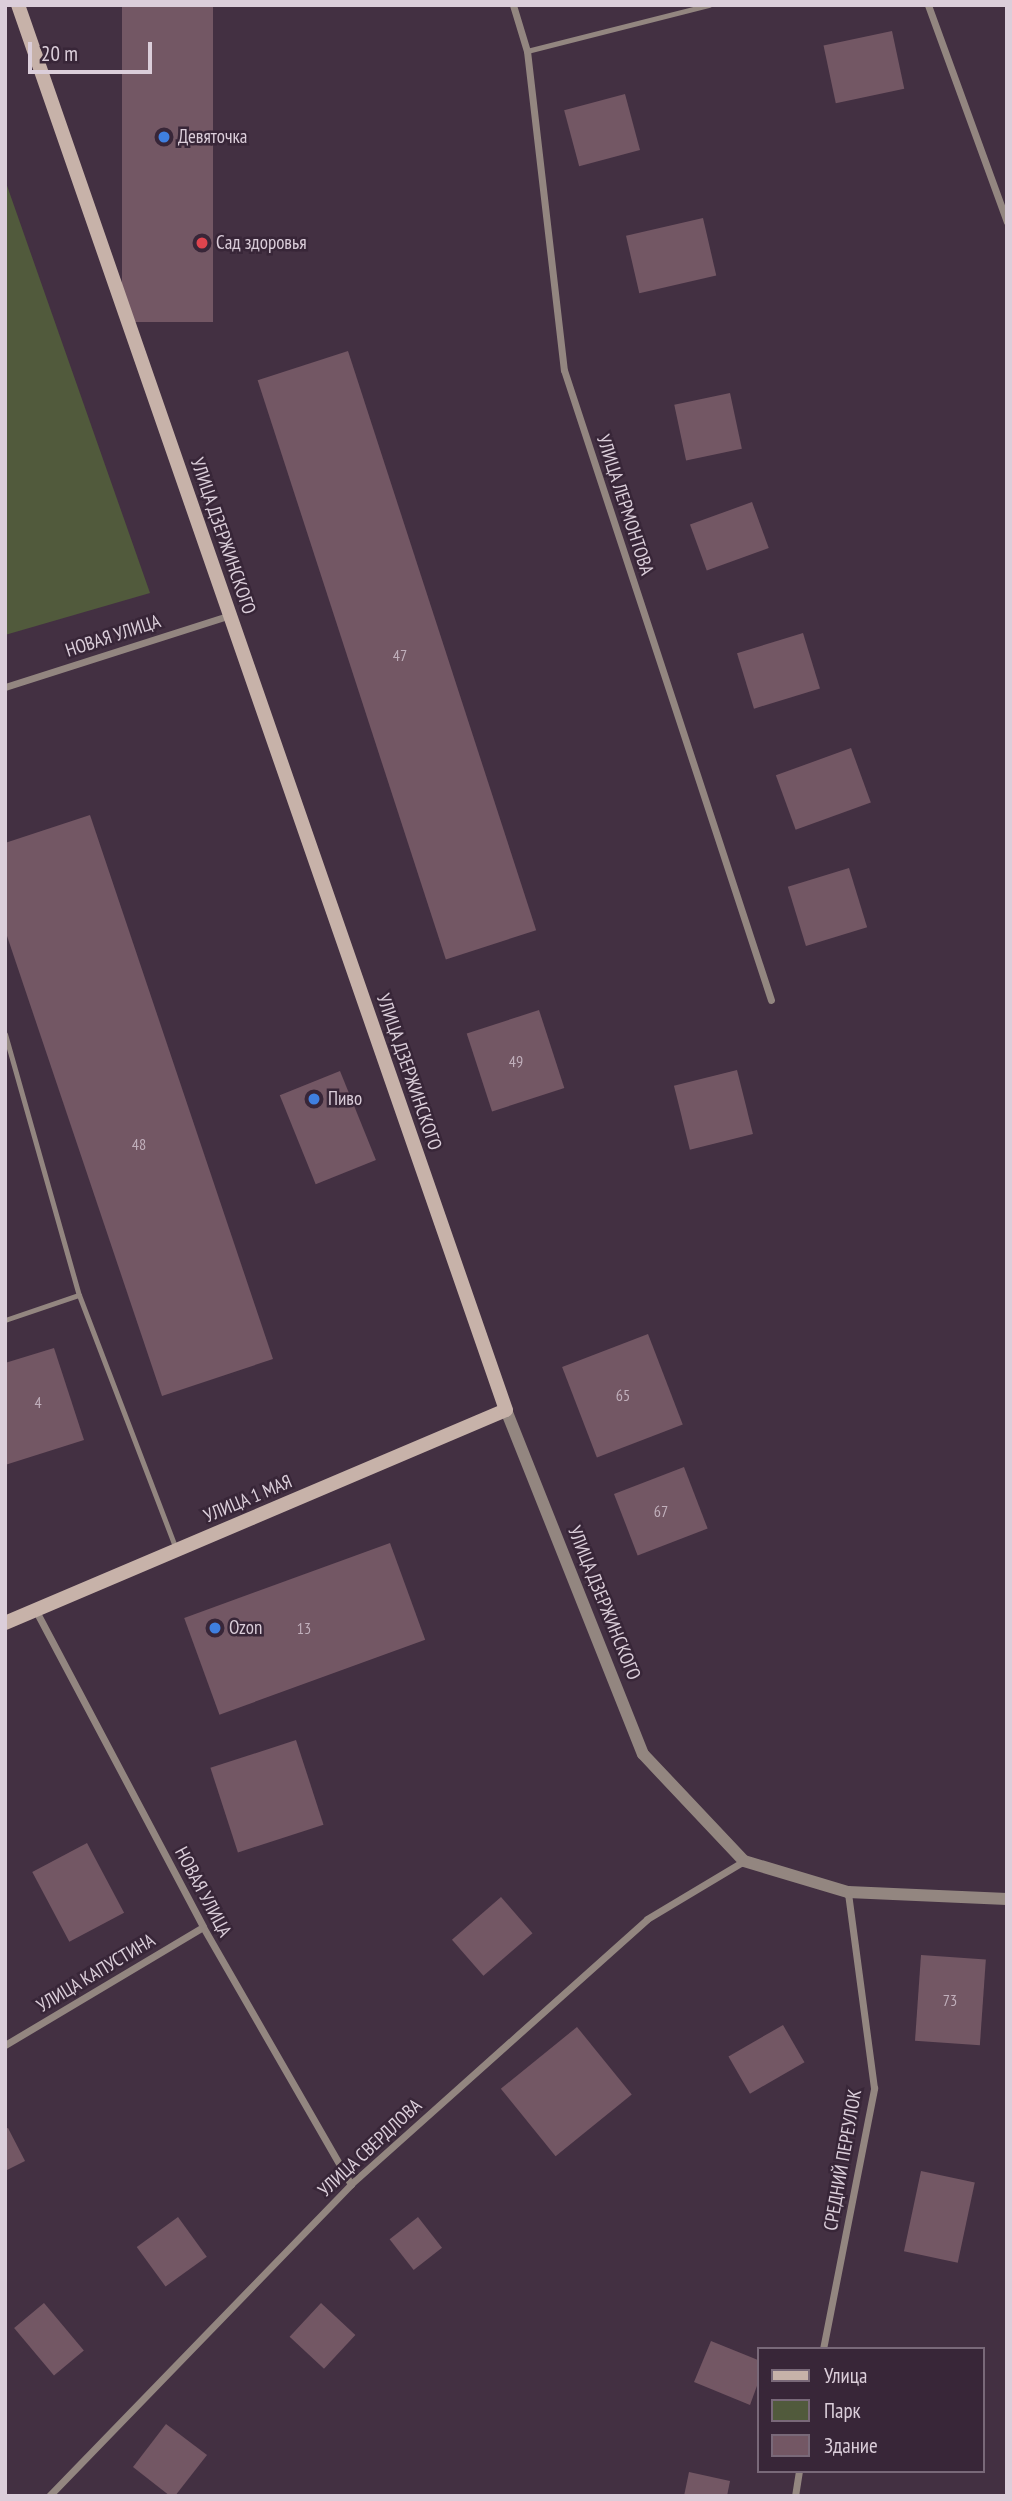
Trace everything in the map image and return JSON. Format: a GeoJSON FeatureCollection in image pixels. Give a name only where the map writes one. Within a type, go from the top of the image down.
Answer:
{"type":"FeatureCollection","features":[{"type":"Feature","properties":{"kind":"main road","name":"УЛИЦА ДЗЕРЖИНСКОГО"},"geometry":{"type":"LineString","coordinates":[[18,5],[506,1410]]}},
{"type":"Feature","properties":{"kind":"main road","name":"УЛИЦА 1 МАЯ"},"geometry":{"type":"LineString","coordinates":[[5,1623],[506,1410]]}},
{"type":"Feature","properties":{"kind":"street","name":"УЛИЦА ЛЕРМОНТОВА"},"geometry":{"type":"LineString","coordinates":[[513,5],[527,51],[564,370],[771,1000]]}},
{"type":"Feature","properties":{"kind":"street"},"geometry":{"type":"LineString","coordinates":[[928,5],[1007,222]]}},
{"type":"Feature","properties":{"kind":"street","name":"НОВАЯ УЛИЦА"},"geometry":{"type":"LineString","coordinates":[[5,687],[230,615]]}},
{"type":"Feature","properties":{"kind":"street","name":"УЛИЦА ДЗЕРЖИНСКОГО"},"geometry":{"type":"LineString","coordinates":[[506,1410],[643,1754],[744,1861]]}},
{"type":"Feature","properties":{"kind":"street","name":"НОВАЯ УЛИЦА"},"geometry":{"type":"LineString","coordinates":[[36,1611],[203,1927],[351,2184]]}},
{"type":"Feature","properties":{"kind":"street"},"geometry":{"type":"LineString","coordinates":[[744,1861],[848,1892],[1007,1899]]}},
{"type":"Feature","properties":{"kind":"street","name":"УЛИЦА СВЕРДЛОВА"},"geometry":{"type":"LineString","coordinates":[[52,2495],[351,2184],[647,1919],[744,1861]]}},
{"type":"Feature","properties":{"kind":"street","name":"СРЕДНИЙ ПЕРЕУЛОК"},"geometry":{"type":"LineString","coordinates":[[823,2347],[874,2088],[848,1892]]}},
{"type":"Feature","properties":{"kind":"street","name":"УЛИЦА КАПУСТИНА"},"geometry":{"type":"LineString","coordinates":[[5,2045],[203,1927]]}},
{"type":"Feature","properties":{"kind":"street"},"geometry":{"type":"LineString","coordinates":[[795,2496],[799,2473]]}},
{"type":"Feature","properties":{"kind":"lane"},"geometry":{"type":"LineString","coordinates":[[527,51],[709,5]]}},
{"type":"Feature","properties":{"kind":"lane"},"geometry":{"type":"LineString","coordinates":[[5,1034],[79,1295],[176,1551]]}},
{"type":"Feature","properties":{"kind":"lane"},"geometry":{"type":"LineString","coordinates":[[5,1320],[79,1295]]}},
{"type":"Feature","properties":{"kind":"green space"},"geometry":{"type":"Polygon","coordinates":[[[5,180],[150,593],[5,635],[5,180]]]}},
{"type":"Feature","properties":{"kind":"building"},"geometry":{"type":"Polygon","coordinates":[[[122,5],[213,5],[213,322],[122,322],[122,5]]]}},
{"type":"Feature","properties":{"kind":"building"},"geometry":{"type":"Polygon","coordinates":[[[892,31],[904,89],[836,103],[824,46],[892,31]]]}},
{"type":"Feature","properties":{"kind":"building"},"geometry":{"type":"Polygon","coordinates":[[[625,94],[640,150],[579,166],[564,110],[625,94]]]}},
{"type":"Feature","properties":{"kind":"building"},"geometry":{"type":"Polygon","coordinates":[[[703,218],[716,275],[639,293],[626,236],[703,218]]]}},
{"type":"Feature","properties":{"kind":"building"},"geometry":{"type":"Polygon","coordinates":[[[348,351],[536,930],[446,960],[258,380],[348,351]]]}},
{"type":"Feature","properties":{"kind":"building"},"geometry":{"type":"Polygon","coordinates":[[[730,393],[742,449],[686,461],[674,405],[730,393]]]}},
{"type":"Feature","properties":{"kind":"building"},"geometry":{"type":"Polygon","coordinates":[[[752,502],[769,548],[707,571],[690,525],[752,502]]]}},
{"type":"Feature","properties":{"kind":"building"},"geometry":{"type":"Polygon","coordinates":[[[803,633],[820,688],[754,709],[737,653],[803,633]]]}},
{"type":"Feature","properties":{"kind":"building"},"geometry":{"type":"Polygon","coordinates":[[[851,748],[871,803],[796,830],[776,775],[851,748]]]}},
{"type":"Feature","properties":{"kind":"building"},"geometry":{"type":"Polygon","coordinates":[[[90,815],[273,1359],[162,1396],[5,930],[5,843],[90,815]]]}},
{"type":"Feature","properties":{"kind":"building"},"geometry":{"type":"Polygon","coordinates":[[[849,868],[867,927],[806,946],[788,887],[849,868]]]}},
{"type":"Feature","properties":{"kind":"building"},"geometry":{"type":"Polygon","coordinates":[[[539,1010],[564,1088],[492,1111],[467,1033],[539,1010]]]}},
{"type":"Feature","properties":{"kind":"building"},"geometry":{"type":"Polygon","coordinates":[[[737,1070],[753,1134],[690,1150],[674,1086],[737,1070]]]}},
{"type":"Feature","properties":{"kind":"building"},"geometry":{"type":"Polygon","coordinates":[[[340,1071],[376,1160],[316,1184],[280,1095],[340,1071]]]}},
{"type":"Feature","properties":{"kind":"building"},"geometry":{"type":"Polygon","coordinates":[[[648,1334],[683,1425],[597,1458],[562,1367],[648,1334]]]}},
{"type":"Feature","properties":{"kind":"building"},"geometry":{"type":"Polygon","coordinates":[[[54,1348],[84,1440],[5,1465],[5,1363],[54,1348]]]}},
{"type":"Feature","properties":{"kind":"building"},"geometry":{"type":"Polygon","coordinates":[[[684,1467],[708,1529],[638,1555],[614,1494],[684,1467]]]}},
{"type":"Feature","properties":{"kind":"building"},"geometry":{"type":"Polygon","coordinates":[[[390,1543],[425,1640],[219,1715],[184,1618],[390,1543]]]}},
{"type":"Feature","properties":{"kind":"building"},"geometry":{"type":"Polygon","coordinates":[[[296,1740],[324,1825],[238,1852],[210,1768],[296,1740]]]}},
{"type":"Feature","properties":{"kind":"building"},"geometry":{"type":"Polygon","coordinates":[[[87,1843],[124,1913],[69,1942],[32,1872],[87,1843]]]}},
{"type":"Feature","properties":{"kind":"building"},"geometry":{"type":"Polygon","coordinates":[[[501,1897],[532,1933],[483,1976],[452,1940],[501,1897]]]}},
{"type":"Feature","properties":{"kind":"building"},"geometry":{"type":"Polygon","coordinates":[[[921,1955],[986,1960],[980,2045],[915,2041],[921,1955]]]}},
{"type":"Feature","properties":{"kind":"building"},"geometry":{"type":"Polygon","coordinates":[[[783,2025],[804,2062],[750,2094],[728,2056],[783,2025]]]}},
{"type":"Feature","properties":{"kind":"building"},"geometry":{"type":"Polygon","coordinates":[[[577,2027],[632,2095],[556,2156],[501,2089],[577,2027]]]}},
{"type":"Feature","properties":{"kind":"building"},"geometry":{"type":"Polygon","coordinates":[[[8,2128],[25,2161],[5,2171],[5,2129],[8,2128]]]}},
{"type":"Feature","properties":{"kind":"building"},"geometry":{"type":"Polygon","coordinates":[[[921,2171],[975,2182],[958,2263],[904,2251],[921,2171]]]}},
{"type":"Feature","properties":{"kind":"building"},"geometry":{"type":"Polygon","coordinates":[[[178,2217],[207,2257],[166,2287],[137,2247],[178,2217]]]}},
{"type":"Feature","properties":{"kind":"building"},"geometry":{"type":"Polygon","coordinates":[[[418,2217],[442,2248],[414,2270],[390,2239],[418,2217]]]}},
{"type":"Feature","properties":{"kind":"building"},"geometry":{"type":"Polygon","coordinates":[[[44,2303],[84,2350],[54,2376],[14,2328],[44,2303]]]}},
{"type":"Feature","properties":{"kind":"building"},"geometry":{"type":"Polygon","coordinates":[[[321,2303],[355,2335],[324,2369],[290,2337],[321,2303]]]}},
{"type":"Feature","properties":{"kind":"building"},"geometry":{"type":"Polygon","coordinates":[[[711,2341],[757,2360],[757,2386],[750,2405],[694,2382],[711,2341]]]}},
{"type":"Feature","properties":{"kind":"building"},"geometry":{"type":"Polygon","coordinates":[[[166,2424],[207,2455],[175,2496],[170,2496],[133,2467],[166,2424]]]}},
{"type":"Feature","properties":{"kind":"building"},"geometry":{"type":"Polygon","coordinates":[[[689,2472],[730,2481],[727,2496],[684,2496],[689,2472]]]}},
{"type":"Feature","properties":{"kind":"place","name":"Девяточка"},"geometry":{"type":"Point","coordinates":[164,137]}},
{"type":"Feature","properties":{"kind":"place","name":"Сад здоровья"},"geometry":{"type":"Point","coordinates":[202,243]}},
{"type":"Feature","properties":{"kind":"place","name":"Пиво"},"geometry":{"type":"Point","coordinates":[314,1099]}},
{"type":"Feature","properties":{"kind":"place","name":"Ozon"},"geometry":{"type":"Point","coordinates":[215,1628]}}]}
